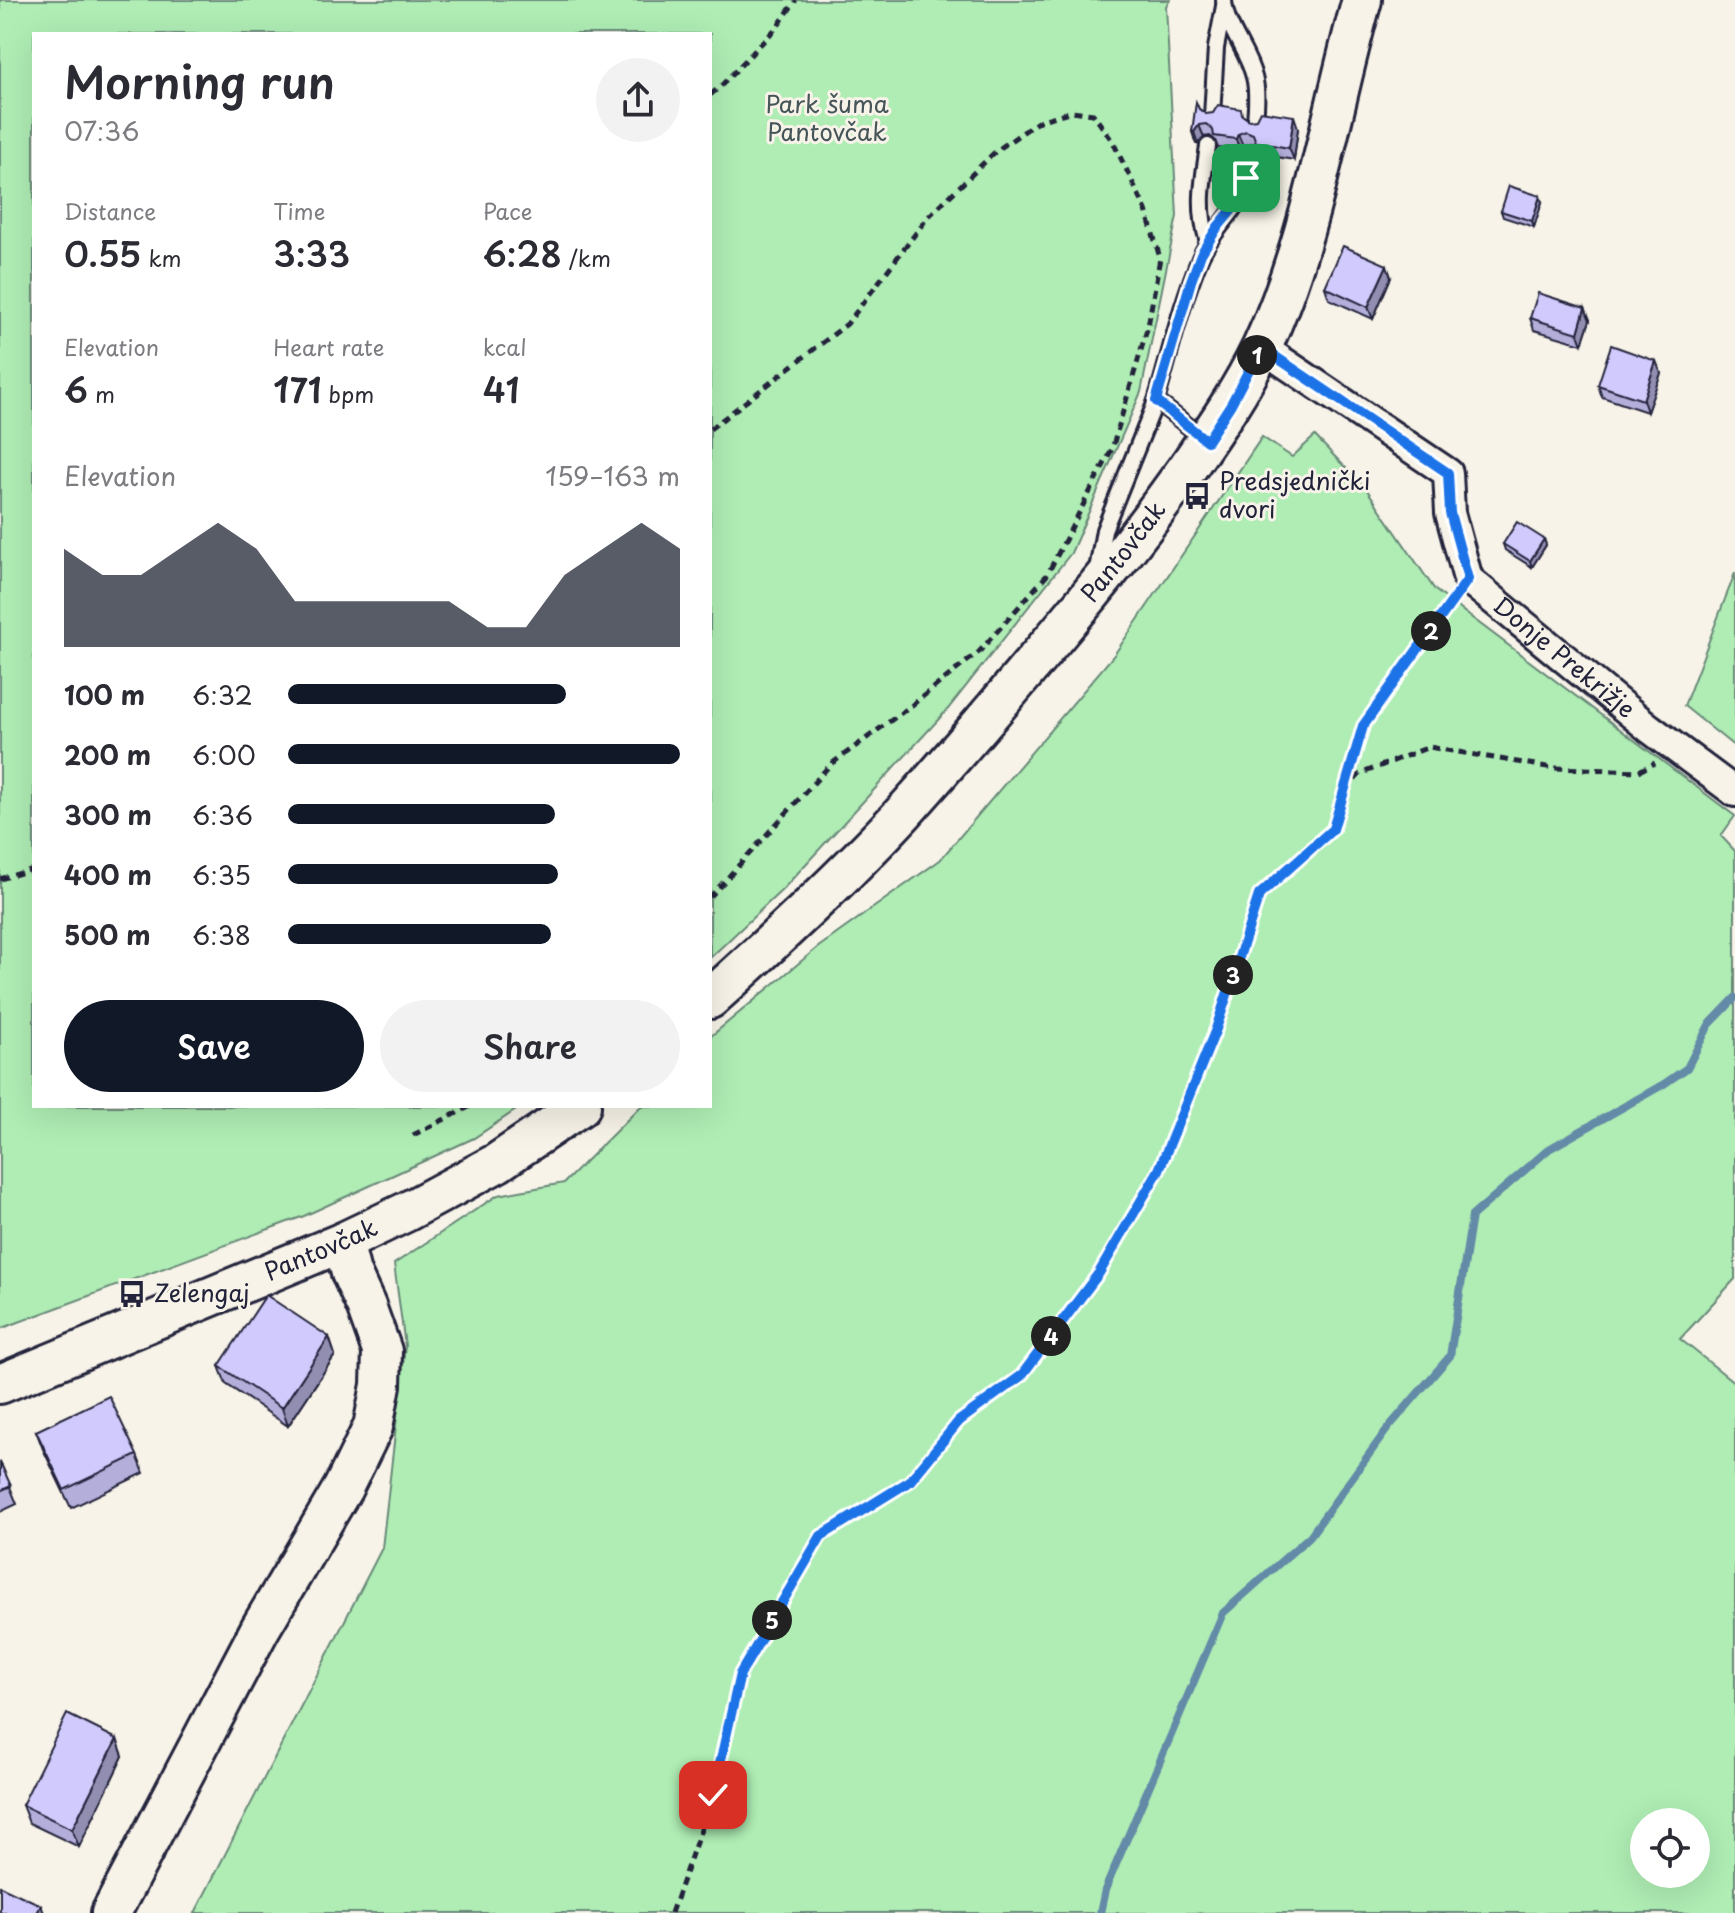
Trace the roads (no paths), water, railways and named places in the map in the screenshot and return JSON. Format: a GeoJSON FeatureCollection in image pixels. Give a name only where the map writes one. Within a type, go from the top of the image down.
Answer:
{"type":"FeatureCollection","features":[{"type":"Feature","properties":{"kind":"main road","name":"Pantovčak"},"geometry":{"type":"LineString","coordinates":[[712,997],[849,869],[903,813],[1094,591],[1207,441],[1261,347],[1287,284],[1314,195],[1362,0]]}},
{"type":"Feature","properties":{"kind":"main road","name":"Pantovčak"},"geometry":{"type":"LineString","coordinates":[[0,1384],[343,1242],[421,1205],[497,1163],[578,1108]]}},
{"type":"Feature","properties":{"kind":"main road"},"geometry":{"type":"LineString","coordinates":[[111,1913],[260,1629],[343,1488],[373,1427],[381,1385],[382,1351],[351,1273],[343,1242]]}},
{"type":"Feature","properties":{"kind":"street","name":"Donje Prekrižje"},"geometry":{"type":"LineString","coordinates":[[1261,347],[1448,473],[1450,513],[1468,579],[1649,728],[1735,792]]}},
{"type":"Feature","properties":{"kind":"lane"},"geometry":{"type":"LineString","coordinates":[[1212,116],[1216,48],[1224,3]]}},
{"type":"Feature","properties":{"kind":"lane"},"geometry":{"type":"LineString","coordinates":[[1224,3],[1255,78],[1255,122]]}},
{"type":"Feature","properties":{"kind":"lane"},"geometry":{"type":"LineString","coordinates":[[1208,146],[1201,221],[1208,242]]}},
{"type":"Feature","properties":{"kind":"lane"},"geometry":{"type":"LineString","coordinates":[[1094,591],[1104,530],[1156,401],[1191,281],[1208,242],[1236,205],[1246,178],[1250,153]]}},
{"type":"Feature","properties":{"kind":"lane"},"geometry":{"type":"LineString","coordinates":[[1156,401],[1207,441]]}},
{"type":"Feature","properties":{"kind":"waterway"},"geometry":{"type":"LineString","coordinates":[[1100,1913],[1105,1890],[1223,1613],[1310,1536],[1388,1428],[1450,1356],[1472,1216],[1549,1149],[1687,1068],[1709,1025],[1735,998]]}},
{"type":"Feature","properties":{"kind":"place","name":"Predsjednički dvori"},"geometry":{"type":"Point","coordinates":[1197,496]}},
{"type":"Feature","properties":{"kind":"place","name":"Zelengaj"},"geometry":{"type":"Point","coordinates":[132,1294]}},
{"type":"Feature","properties":{"kind":"park label","name":"Park šuma Pantovčak"},"geometry":{"type":"Point","coordinates":[827,119]}}]}
